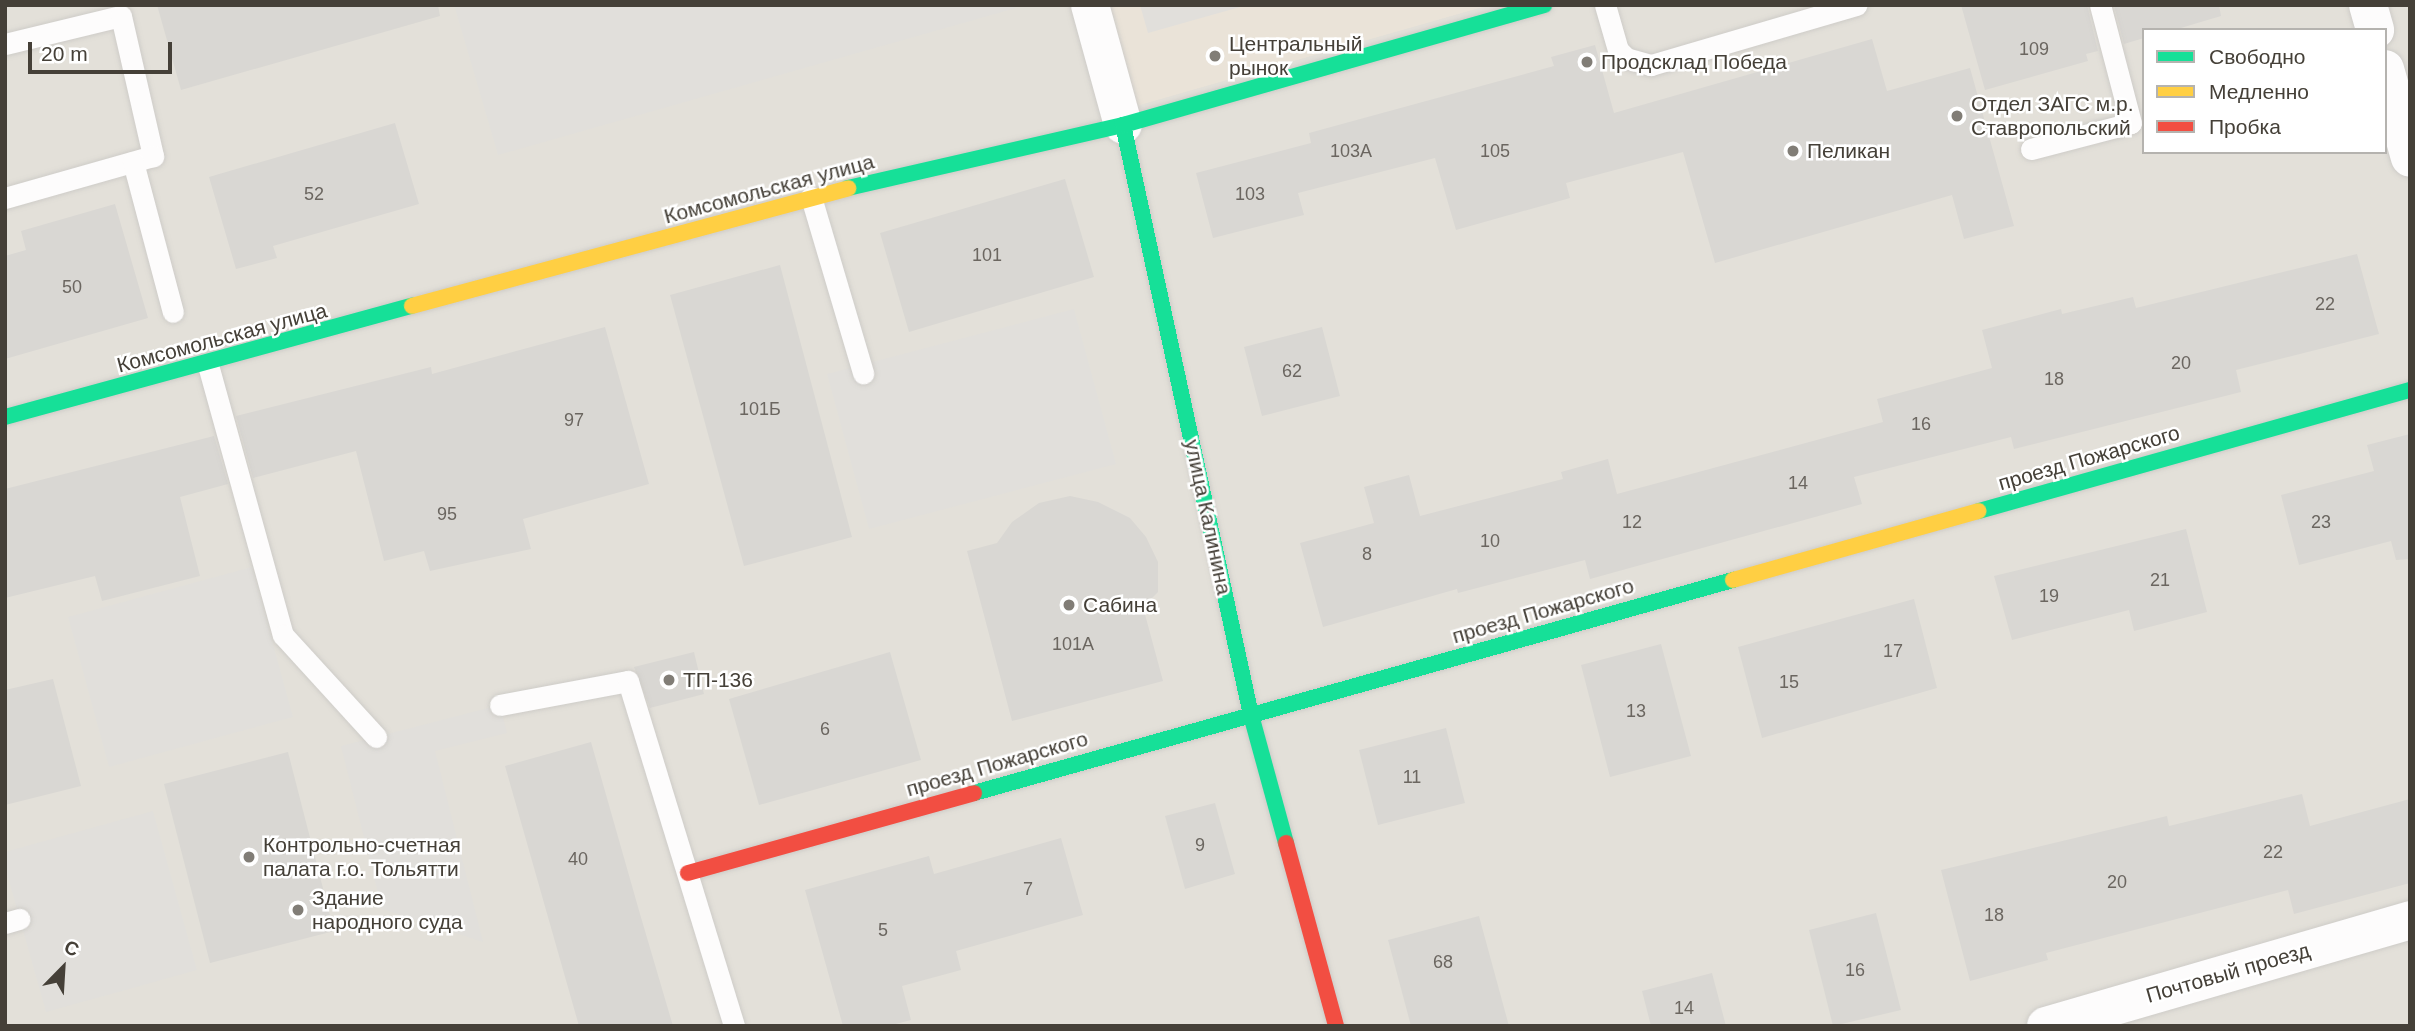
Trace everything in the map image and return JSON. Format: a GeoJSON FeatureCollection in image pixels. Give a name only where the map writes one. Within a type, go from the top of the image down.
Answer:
{"type":"FeatureCollection","features":[{"type":"Feature","properties":{"kind":"street","name":"улица Калинина"},"geometry":{"type":"LineString","coordinates":[[1090,5],[1123,125],[1251,715],[1336,1026]]}},
{"type":"Feature","properties":{"kind":"street","name":"Комсомольская улица"},"geometry":{"type":"LineString","coordinates":[[5,417],[208,365],[811,197],[1123,125],[1544,5]]}},
{"type":"Feature","properties":{"kind":"street"},"geometry":{"type":"LineString","coordinates":[[2368,5],[2374,28]]}},
{"type":"Feature","properties":{"kind":"street"},"geometry":{"type":"LineString","coordinates":[[2387,76],[2410,158]]}},
{"type":"Feature","properties":{"kind":"street","name":"проезд Пожарского"},"geometry":{"type":"LineString","coordinates":[[688,873],[2410,390]]}},
{"type":"Feature","properties":{"kind":"street","name":"Почтовый проезд"},"geometry":{"type":"LineString","coordinates":[[2046,1026],[2410,920]]}},
{"type":"Feature","properties":{"kind":"lane"},"geometry":{"type":"LineString","coordinates":[[1605,5],[1618,50],[1626,58],[1651,65],[1856,5]]}},
{"type":"Feature","properties":{"kind":"lane"},"geometry":{"type":"LineString","coordinates":[[2031,149],[2131,123],[2100,5]]}},
{"type":"Feature","properties":{"kind":"lane"},"geometry":{"type":"LineString","coordinates":[[5,44],[121,16],[153,156],[5,198]]}},
{"type":"Feature","properties":{"kind":"lane"},"geometry":{"type":"LineString","coordinates":[[133,162],[173,312]]}},
{"type":"Feature","properties":{"kind":"lane"},"geometry":{"type":"LineString","coordinates":[[811,197],[863,373]]}},
{"type":"Feature","properties":{"kind":"lane"},"geometry":{"type":"LineString","coordinates":[[208,365],[272,619],[283,635],[376,737]]}},
{"type":"Feature","properties":{"kind":"lane"},"geometry":{"type":"LineString","coordinates":[[500,705],[628,681],[734,1026]]}},
{"type":"Feature","properties":{"kind":"shaded area"},"geometry":{"type":"Polygon","coordinates":[[[5,5],[2410,5],[2410,1026],[5,1026],[5,5]]]}},
{"type":"Feature","properties":{"kind":"shaded area"},"geometry":{"type":"Polygon","coordinates":[[[454,5],[1015,5],[1016,8],[498,155],[454,5]]]}},
{"type":"Feature","properties":{"kind":"shaded area","name":"Центральный рынок"},"geometry":{"type":"Polygon","coordinates":[[[1105,5],[1490,5],[1133,107],[1105,5]]]}},
{"type":"Feature","properties":{"kind":"shaded area"},"geometry":{"type":"Polygon","coordinates":[[[1140,5],[1247,5],[1148,33],[1140,5]]]}},
{"type":"Feature","properties":{"kind":"shaded area"},"geometry":{"type":"Polygon","coordinates":[[[1074,309],[1116,464],[869,529],[827,374],[1074,309]]]}},
{"type":"Feature","properties":{"kind":"shaded area"},"geometry":{"type":"Polygon","coordinates":[[[252,567],[293,717],[109,767],[68,617],[252,567]]]}},
{"type":"Feature","properties":{"kind":"shaded area"},"geometry":{"type":"Polygon","coordinates":[[[500,705],[507,733],[435,751],[483,942],[382,909],[341,746],[500,705]]]}},
{"type":"Feature","properties":{"kind":"shaded area"},"geometry":{"type":"Polygon","coordinates":[[[153,811],[197,970],[46,1012],[5,867],[5,852],[153,811]]]}},
{"type":"Feature","properties":{"kind":"building"},"geometry":{"type":"Polygon","coordinates":[[[157,5],[438,5],[440,16],[181,90],[157,5]]]}},
{"type":"Feature","properties":{"kind":"building"},"geometry":{"type":"Polygon","coordinates":[[[1961,5],[2087,5],[2098,51],[2086,54],[2088,61],[1985,90],[1961,5]]]}},
{"type":"Feature","properties":{"kind":"building"},"geometry":{"type":"Polygon","coordinates":[[[2114,5],[2219,5],[2221,16],[2181,28],[2142,28],[2142,39],[2124,44],[2114,5]]]}},
{"type":"Feature","properties":{"kind":"building"},"geometry":{"type":"Polygon","coordinates":[[[1872,39],[1887,91],[1970,68],[2014,226],[1964,239],[1952,195],[1715,263],[1683,152],[1566,183],[1570,198],[1456,230],[1435,158],[1298,193],[1304,215],[1213,238],[1196,173],[1311,143],[1309,133],[1554,66],[1551,57],[1595,45],[1614,113],[1872,39]]]}},
{"type":"Feature","properties":{"kind":"building"},"geometry":{"type":"Polygon","coordinates":[[[395,123],[419,204],[273,246],[277,258],[236,269],[209,177],[395,123]]]}},
{"type":"Feature","properties":{"kind":"building"},"geometry":{"type":"Polygon","coordinates":[[[1065,179],[1094,277],[909,332],[880,233],[1065,179]]]}},
{"type":"Feature","properties":{"kind":"building"},"geometry":{"type":"Polygon","coordinates":[[[115,204],[148,318],[5,359],[5,256],[26,250],[21,231],[115,204]]]}},
{"type":"Feature","properties":{"kind":"building"},"geometry":{"type":"Polygon","coordinates":[[[2357,254],[2379,334],[2236,370],[2241,392],[2014,449],[2011,437],[1854,477],[1862,504],[1590,579],[1585,560],[1458,593],[1457,589],[1323,627],[1300,543],[1374,523],[1364,487],[1409,475],[1420,516],[1563,479],[1561,472],[1608,459],[1617,494],[1883,422],[1877,399],[1992,368],[1982,330],[2061,309],[2062,314],[2133,297],[2136,308],[2357,254]]]}},
{"type":"Feature","properties":{"kind":"building"},"geometry":{"type":"Polygon","coordinates":[[[780,265],[852,537],[744,566],[670,295],[780,265]]]}},
{"type":"Feature","properties":{"kind":"building"},"geometry":{"type":"Polygon","coordinates":[[[605,327],[649,484],[523,519],[531,549],[430,571],[424,551],[384,561],[356,451],[253,478],[236,416],[431,367],[432,374],[605,327]]]}},
{"type":"Feature","properties":{"kind":"building"},"geometry":{"type":"Polygon","coordinates":[[[1322,327],[1340,396],[1262,416],[1244,347],[1322,327]]]}},
{"type":"Feature","properties":{"kind":"building"},"geometry":{"type":"Polygon","coordinates":[[[2410,434],[2410,559],[2396,560],[2391,541],[2299,565],[2281,495],[2374,471],[2367,445],[2410,434]]]}},
{"type":"Feature","properties":{"kind":"building"},"geometry":{"type":"Polygon","coordinates":[[[214,436],[228,484],[180,497],[200,576],[102,601],[95,576],[5,598],[5,489],[214,436]]]}},
{"type":"Feature","properties":{"kind":"building"},"geometry":{"type":"Polygon","coordinates":[[[1070,496],[1098,502],[1130,518],[1146,537],[1158,562],[1158,592],[1143,607],[1163,681],[1012,721],[967,551],[997,543],[1012,522],[1039,503],[1070,496]]]}},
{"type":"Feature","properties":{"kind":"building"},"geometry":{"type":"Polygon","coordinates":[[[2186,529],[2207,612],[2134,631],[2129,610],[2012,640],[1994,576],[2186,529]]]}},
{"type":"Feature","properties":{"kind":"building"},"geometry":{"type":"Polygon","coordinates":[[[1914,599],[1937,688],[1762,738],[1738,647],[1914,599]]]}},
{"type":"Feature","properties":{"kind":"building"},"geometry":{"type":"Polygon","coordinates":[[[1661,644],[1691,756],[1610,777],[1581,665],[1661,644]]]}},
{"type":"Feature","properties":{"kind":"building","name":"ТП-136"},"geometry":{"type":"Polygon","coordinates":[[[694,652],[704,694],[650,708],[634,667],[694,652]]]}},
{"type":"Feature","properties":{"kind":"building"},"geometry":{"type":"Polygon","coordinates":[[[890,652],[921,760],[759,805],[729,699],[890,652]]]}},
{"type":"Feature","properties":{"kind":"building"},"geometry":{"type":"Polygon","coordinates":[[[53,679],[81,786],[5,805],[5,690],[53,679]]]}},
{"type":"Feature","properties":{"kind":"building"},"geometry":{"type":"Polygon","coordinates":[[[1446,728],[1465,803],[1378,825],[1359,750],[1446,728]]]}},
{"type":"Feature","properties":{"kind":"building"},"geometry":{"type":"Polygon","coordinates":[[[591,742],[673,1026],[579,1026],[505,766],[591,742]]]}},
{"type":"Feature","properties":{"kind":"building","name":"Контрольно-счетная палата г.о. Тольятти"},"geometry":{"type":"Polygon","coordinates":[[[288,752],[334,931],[210,963],[164,784],[288,752]]]}},
{"type":"Feature","properties":{"kind":"building"},"geometry":{"type":"Polygon","coordinates":[[[2302,794],[2310,826],[2410,799],[2410,883],[2294,914],[2288,890],[2046,953],[2048,960],[1970,981],[1941,870],[2167,816],[2169,826],[2302,794]]]}},
{"type":"Feature","properties":{"kind":"building"},"geometry":{"type":"Polygon","coordinates":[[[1215,803],[1235,874],[1185,889],[1165,816],[1215,803]]]}},
{"type":"Feature","properties":{"kind":"building"},"geometry":{"type":"Polygon","coordinates":[[[1061,838],[1083,915],[956,951],[961,970],[902,986],[911,1020],[888,1026],[843,1026],[805,890],[929,856],[934,874],[1061,838]]]}},
{"type":"Feature","properties":{"kind":"building"},"geometry":{"type":"Polygon","coordinates":[[[1876,913],[1901,1010],[1833,1026],[1809,930],[1876,913]]]}},
{"type":"Feature","properties":{"kind":"building"},"geometry":{"type":"Polygon","coordinates":[[[1479,916],[1509,1026],[1411,1026],[1388,940],[1479,916]]]}},
{"type":"Feature","properties":{"kind":"building"},"geometry":{"type":"Polygon","coordinates":[[[1712,973],[1726,1026],[1651,1026],[1642,991],[1712,973]]]}},
{"type":"Feature","properties":{"kind":"traffic: fast"},"geometry":{"type":"LineString","coordinates":[[848,188],[1123,125],[1544,5]]}},
{"type":"Feature","properties":{"kind":"traffic: fast"},"geometry":{"type":"LineString","coordinates":[[1123,125],[1251,715],[1286,843]]}},
{"type":"Feature","properties":{"kind":"traffic: fast"},"geometry":{"type":"LineString","coordinates":[[5,417],[412,306]]}},
{"type":"Feature","properties":{"kind":"traffic: fast"},"geometry":{"type":"LineString","coordinates":[[1979,511],[2410,390]]}},
{"type":"Feature","properties":{"kind":"traffic: fast"},"geometry":{"type":"LineString","coordinates":[[974,793],[1733,580]]}},
{"type":"Feature","properties":{"kind":"traffic: slow"},"geometry":{"type":"LineString","coordinates":[[412,306],[848,188]]}},
{"type":"Feature","properties":{"kind":"traffic: slow"},"geometry":{"type":"LineString","coordinates":[[1733,580],[1979,511]]}},
{"type":"Feature","properties":{"kind":"traffic: jam"},"geometry":{"type":"LineString","coordinates":[[688,873],[974,793]]}},
{"type":"Feature","properties":{"kind":"traffic: jam"},"geometry":{"type":"LineString","coordinates":[[1286,843],[1336,1026]]}},
{"type":"Feature","properties":{"kind":"place","name":"Центральный рынок"},"geometry":{"type":"Point","coordinates":[1215,56]}},
{"type":"Feature","properties":{"kind":"place","name":"Продсклад Победа"},"geometry":{"type":"Point","coordinates":[1587,62]}},
{"type":"Feature","properties":{"kind":"place","name":"Отдел ЗАГС м.р. Ставропольский"},"geometry":{"type":"Point","coordinates":[1957,116]}},
{"type":"Feature","properties":{"kind":"place","name":"Пеликан"},"geometry":{"type":"Point","coordinates":[1793,151]}},
{"type":"Feature","properties":{"kind":"place","name":"Сабина"},"geometry":{"type":"Point","coordinates":[1069,605]}},
{"type":"Feature","properties":{"kind":"place","name":"ТП-136"},"geometry":{"type":"Point","coordinates":[669,680]}},
{"type":"Feature","properties":{"kind":"place","name":"Контрольно-счетная палата г.о. Тольятти"},"geometry":{"type":"Point","coordinates":[249,857]}},
{"type":"Feature","properties":{"kind":"place","name":"Здание народного суда"},"geometry":{"type":"Point","coordinates":[298,910]}}]}
